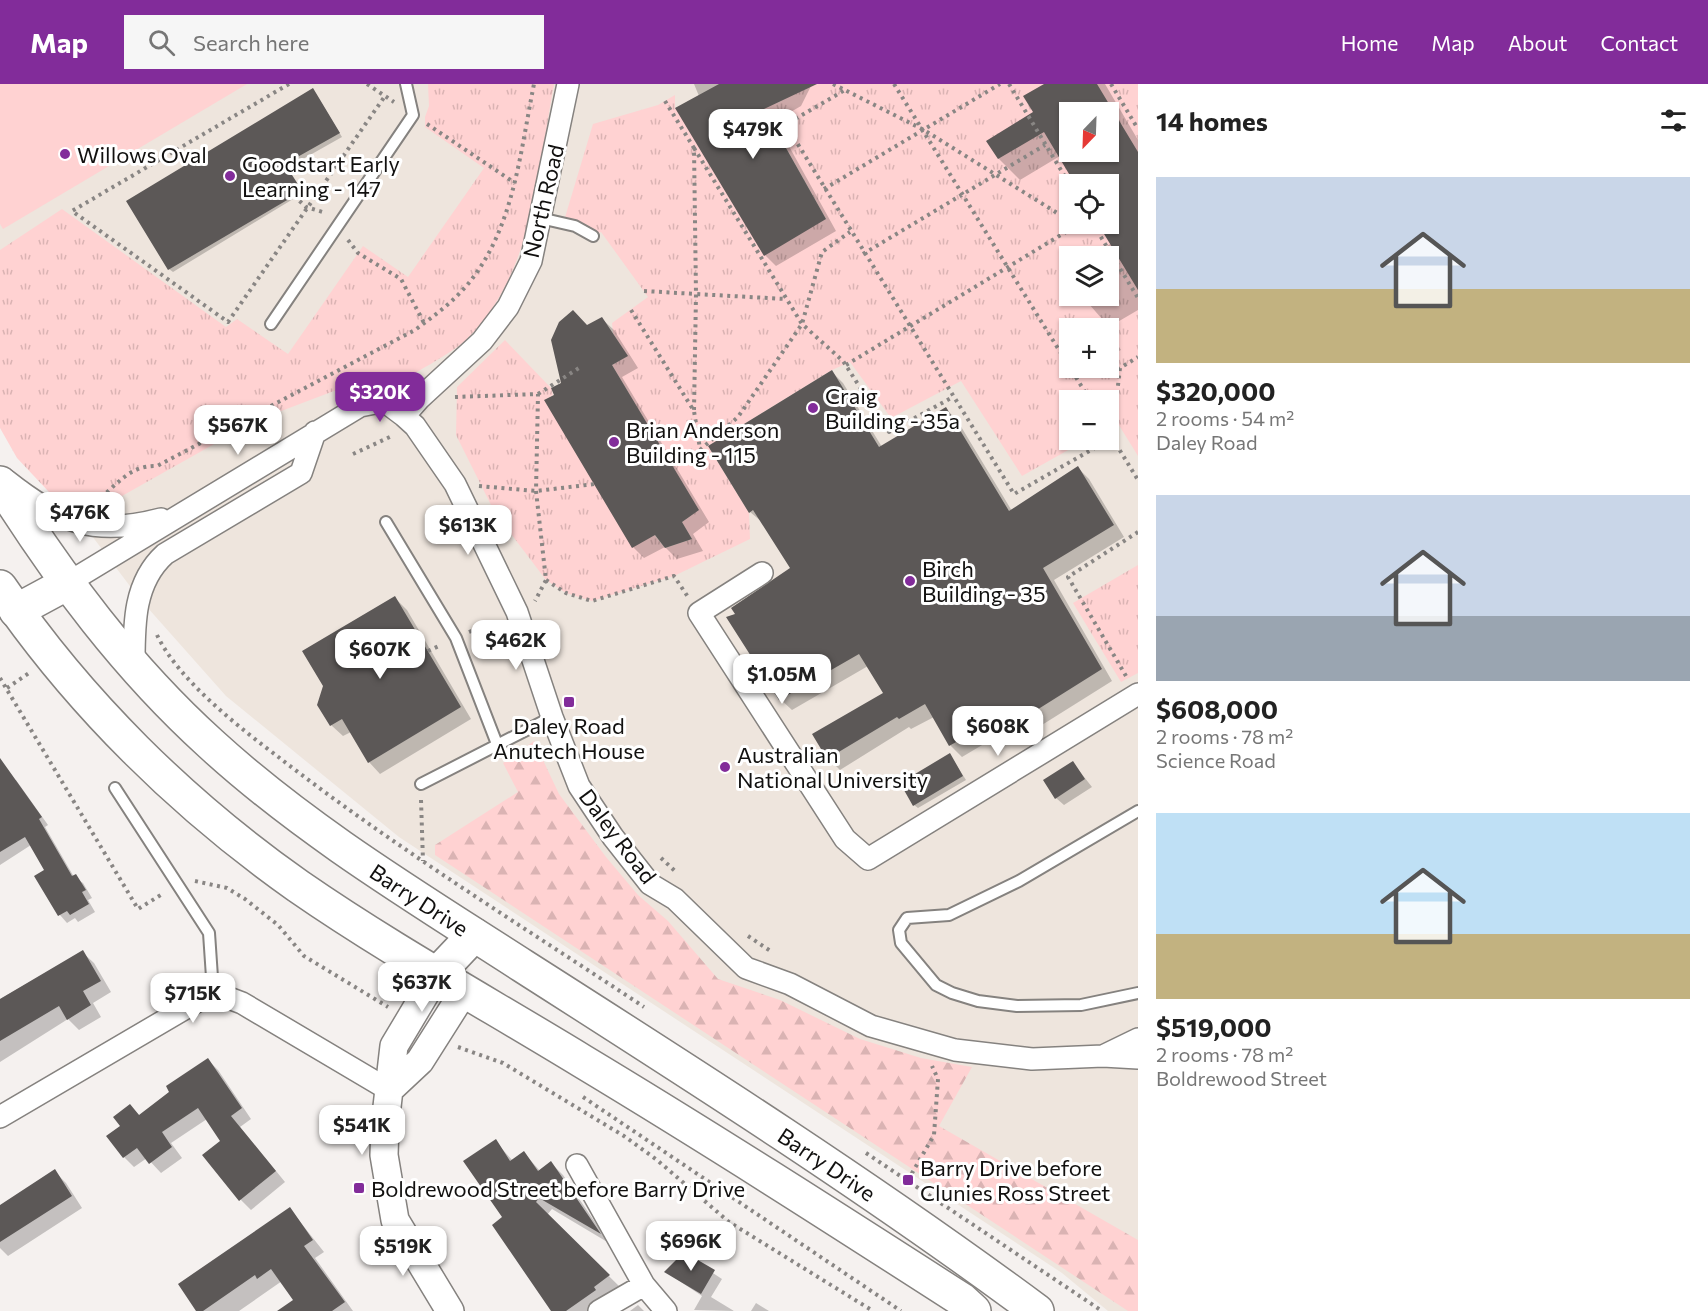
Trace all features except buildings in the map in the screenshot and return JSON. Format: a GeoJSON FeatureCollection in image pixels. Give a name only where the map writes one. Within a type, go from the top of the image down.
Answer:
{"type":"FeatureCollection","features":[{"type":"Feature","properties":{"kind":"main road","name":"Barry Drive"},"geometry":{"type":"LineString","coordinates":[[0,483],[66,584],[134,666],[210,743],[250,778],[340,846],[902,1213],[1037,1311]]}},
{"type":"Feature","properties":{"kind":"main road"},"geometry":{"type":"LineString","coordinates":[[5,606],[66,584]]}},
{"type":"Feature","properties":{"kind":"main road","name":"Barry Drive"},"geometry":{"type":"LineString","coordinates":[[5,606],[97,708],[178,789],[296,884],[437,974],[748,1162],[962,1300],[974,1311]]}},
{"type":"Feature","properties":{"kind":"main road"},"geometry":{"type":"LineString","coordinates":[[437,974],[475,936]]}},
{"type":"Feature","properties":{"kind":"main road"},"geometry":{"type":"LineString","coordinates":[[465,990],[475,936]]}},
{"type":"Feature","properties":{"kind":"street","name":"North Road"},"geometry":{"type":"LineString","coordinates":[[410,421],[418,399],[482,341],[508,307],[531,261],[568,84]]}},
{"type":"Feature","properties":{"kind":"street","name":"Daley Road"},"geometry":{"type":"LineString","coordinates":[[315,432],[360,406],[375,403],[388,404],[410,421],[455,484],[517,612],[552,717],[579,786],[613,837],[650,884],[675,899],[746,968],[790,984],[871,1026],[955,1050],[1032,1059],[1103,1056],[1138,1058]]}},
{"type":"Feature","properties":{"kind":"street"},"geometry":{"type":"LineString","coordinates":[[66,584],[315,432]]}},
{"type":"Feature","properties":{"kind":"street"},"geometry":{"type":"LineString","coordinates":[[134,666],[136,608],[146,578],[157,561],[302,473],[315,432]]}},
{"type":"Feature","properties":{"kind":"street"},"geometry":{"type":"LineString","coordinates":[[0,475],[37,504],[72,522],[126,525],[181,513]]}},
{"type":"Feature","properties":{"kind":"street"},"geometry":{"type":"LineString","coordinates":[[762,573],[699,613],[845,839],[868,859],[1137,694]]}},
{"type":"Feature","properties":{"kind":"street"},"geometry":{"type":"LineString","coordinates":[[437,974],[394,1046],[384,1155],[395,1220],[450,1311]]}},
{"type":"Feature","properties":{"kind":"street"},"geometry":{"type":"LineString","coordinates":[[389,1090],[420,1061],[465,990]]}},
{"type":"Feature","properties":{"kind":"street"},"geometry":{"type":"LineString","coordinates":[[0,1117],[213,992],[242,1003],[389,1090]]}},
{"type":"Feature","properties":{"kind":"street","name":"Daley Road"},"geometry":{"type":"LineString","coordinates":[[1103,1056],[1138,1039]]}},
{"type":"Feature","properties":{"kind":"street"},"geometry":{"type":"LineString","coordinates":[[577,1165],[644,1285],[666,1311]]}},
{"type":"Feature","properties":{"kind":"street"},"geometry":{"type":"LineString","coordinates":[[599,1311],[644,1285]]}},
{"type":"Feature","properties":{"kind":"lane"},"geometry":{"type":"LineString","coordinates":[[271,324],[413,115],[406,84]]}},
{"type":"Feature","properties":{"kind":"lane"},"geometry":{"type":"LineString","coordinates":[[540,218],[575,226],[593,237]]}},
{"type":"Feature","properties":{"kind":"lane"},"geometry":{"type":"LineString","coordinates":[[386,522],[456,638],[497,744]]}},
{"type":"Feature","properties":{"kind":"lane"},"geometry":{"type":"LineString","coordinates":[[421,784],[552,717]]}},
{"type":"Feature","properties":{"kind":"lane"},"geometry":{"type":"LineString","coordinates":[[115,788],[209,933],[213,992]]}},
{"type":"Feature","properties":{"kind":"lane"},"geometry":{"type":"LineString","coordinates":[[1138,811],[1019,882],[949,915],[907,918],[899,930],[901,943],[936,985],[978,1001],[1017,1006],[1080,1005],[1138,993]]}},
{"type":"Feature","properties":{"kind":"path"},"geometry":{"type":"LineString","coordinates":[[289,84],[220,122],[72,211],[228,322],[385,96]]}},
{"type":"Feature","properties":{"kind":"path"},"geometry":{"type":"LineString","coordinates":[[367,84],[514,183]]}},
{"type":"Feature","properties":{"kind":"path"},"geometry":{"type":"LineString","coordinates":[[91,506],[112,490],[128,473],[142,467],[157,466],[424,323],[443,309],[468,284],[488,256],[503,225],[534,84]]}},
{"type":"Feature","properties":{"kind":"path"},"geometry":{"type":"LineString","coordinates":[[833,84],[924,130],[997,173],[1059,214]]}},
{"type":"Feature","properties":{"kind":"path"},"geometry":{"type":"LineString","coordinates":[[894,84],[1084,390]]}},
{"type":"Feature","properties":{"kind":"path"},"geometry":{"type":"LineString","coordinates":[[824,189],[1000,84]]}},
{"type":"Feature","properties":{"kind":"path"},"geometry":{"type":"LineString","coordinates":[[1009,84],[1064,174]]}},
{"type":"Feature","properties":{"kind":"path"},"geometry":{"type":"LineString","coordinates":[[1112,84],[1138,129]]}},
{"type":"Feature","properties":{"kind":"path"},"geometry":{"type":"LineString","coordinates":[[776,130],[846,90]]}},
{"type":"Feature","properties":{"kind":"path"},"geometry":{"type":"LineString","coordinates":[[665,101],[802,324],[846,364],[889,432],[953,397]]}},
{"type":"Feature","properties":{"kind":"path"},"geometry":{"type":"LineString","coordinates":[[786,125],[863,254],[1014,494],[1091,450]]}},
{"type":"Feature","properties":{"kind":"path"},"geometry":{"type":"LineString","coordinates":[[863,254],[1046,145]]}},
{"type":"Feature","properties":{"kind":"path"},"geometry":{"type":"LineString","coordinates":[[694,148],[696,294],[693,411],[700,450],[738,417],[802,324],[822,252],[850,232]]}},
{"type":"Feature","properties":{"kind":"path"},"geometry":{"type":"LineString","coordinates":[[294,196],[306,207],[325,212]]}},
{"type":"Feature","properties":{"kind":"path"},"geometry":{"type":"LineString","coordinates":[[846,364],[1059,234]]}},
{"type":"Feature","properties":{"kind":"path"},"geometry":{"type":"LineString","coordinates":[[1099,234],[1138,298]]}},
{"type":"Feature","properties":{"kind":"path"},"geometry":{"type":"LineString","coordinates":[[358,253],[401,279],[424,323]]}},
{"type":"Feature","properties":{"kind":"path"},"geometry":{"type":"LineString","coordinates":[[644,291],[786,299]]}},
{"type":"Feature","properties":{"kind":"path"},"geometry":{"type":"LineString","coordinates":[[631,310],[693,411]]}},
{"type":"Feature","properties":{"kind":"path"},"geometry":{"type":"LineString","coordinates":[[1117,390],[1120,368],[1138,357]]}},
{"type":"Feature","properties":{"kind":"path"},"geometry":{"type":"LineString","coordinates":[[418,399],[538,394],[579,369]]}},
{"type":"Feature","properties":{"kind":"path"},"geometry":{"type":"LineString","coordinates":[[530,595],[533,604],[546,580],[536,491],[538,394]]}},
{"type":"Feature","properties":{"kind":"path"},"geometry":{"type":"LineString","coordinates":[[353,454],[410,421]]}},
{"type":"Feature","properties":{"kind":"path"},"geometry":{"type":"LineString","coordinates":[[1119,449],[1138,480]]}},
{"type":"Feature","properties":{"kind":"path"},"geometry":{"type":"LineString","coordinates":[[476,493],[471,486],[536,491],[595,484]]}},
{"type":"Feature","properties":{"kind":"path"},"geometry":{"type":"LineString","coordinates":[[1137,694],[1068,577],[1138,532]]}},
{"type":"Feature","properties":{"kind":"path"},"geometry":{"type":"LineString","coordinates":[[546,580],[566,593],[592,601],[674,576],[689,598]]}},
{"type":"Feature","properties":{"kind":"path"},"geometry":{"type":"LineString","coordinates":[[154,629],[166,654],[234,723],[310,782],[423,861],[648,1009]]}},
{"type":"Feature","properties":{"kind":"path"},"geometry":{"type":"LineString","coordinates":[[0,678],[138,909],[168,891]]}},
{"type":"Feature","properties":{"kind":"path"},"geometry":{"type":"LineString","coordinates":[[421,784],[423,861]]}},
{"type":"Feature","properties":{"kind":"path"},"geometry":{"type":"LineString","coordinates":[[652,850],[678,874]]}},
{"type":"Feature","properties":{"kind":"path"},"geometry":{"type":"LineString","coordinates":[[186,882],[209,883],[227,888],[245,899],[278,925],[304,956],[397,1012]]}},
{"type":"Feature","properties":{"kind":"path"},"geometry":{"type":"LineString","coordinates":[[739,929],[778,956]]}},
{"type":"Feature","properties":{"kind":"path"},"geometry":{"type":"LineString","coordinates":[[467,1050],[503,1063],[624,1136],[657,1160],[729,1222],[873,1311]]}},
{"type":"Feature","properties":{"kind":"path"},"geometry":{"type":"LineString","coordinates":[[908,1180],[934,1135],[938,1079],[928,1058]]}},
{"type":"Feature","properties":{"kind":"path"},"geometry":{"type":"LineString","coordinates":[[581,1096],[901,1311]]}},
{"type":"Feature","properties":{"kind":"path"},"geometry":{"type":"LineString","coordinates":[[858,1147],[1102,1311]]}},
{"type":"Feature","properties":{"kind":"shaded area","name":"Australian National University"},"geometry":{"type":"Polygon","coordinates":[[[0,84],[1138,84],[1138,1311],[1108,1311],[1062,1273],[399,837],[226,696],[139,598],[70,507],[0,387],[0,84]]]}},
{"type":"Feature","properties":{"kind":"green space","name":"Willows Oval"},"geometry":{"type":"Polygon","coordinates":[[[0,84],[247,84],[3,229],[0,224],[0,84]]]}},
{"type":"Feature","properties":{"kind":"green space"},"geometry":{"type":"Polygon","coordinates":[[[428,84],[554,84],[537,184],[520,251],[491,311],[469,337],[442,357],[388,389],[355,383],[255,421],[83,518],[65,509],[17,458],[0,428],[0,250],[62,209],[226,327],[237,319],[288,354],[363,246],[408,277],[484,168],[425,127],[425,117],[429,106],[428,84]]]}},
{"type":"Feature","properties":{"kind":"green space"},"geometry":{"type":"Polygon","coordinates":[[[797,84],[1138,84],[1138,456],[1119,425],[1119,390],[1059,390],[1059,450],[1068,450],[1022,476],[961,381],[891,418],[850,362],[832,370],[708,446],[749,513],[750,539],[674,576],[592,601],[566,593],[546,580],[495,513],[456,435],[457,387],[505,340],[551,388],[553,395],[545,400],[665,548],[692,539],[682,522],[698,510],[612,365],[627,356],[613,333],[612,323],[648,297],[601,232],[593,236],[563,224],[593,124],[658,105],[675,95],[675,108],[826,219],[756,94],[768,87],[778,103],[790,95],[797,84]]]}},
{"type":"Feature","properties":{"kind":"green space"},"geometry":{"type":"Polygon","coordinates":[[[1138,565],[1138,673],[1121,682],[1073,603],[1138,565]]]}},
{"type":"Feature","properties":{"kind":"green space"},"geometry":{"type":"Polygon","coordinates":[[[534,741],[559,794],[606,857],[638,895],[668,921],[718,979],[780,1000],[860,1039],[921,1058],[972,1067],[939,1126],[1138,1240],[1138,1311],[1128,1311],[435,855],[435,845],[518,792],[503,763],[534,741]]]}},
{"type":"Feature","properties":{"kind":"place","name":"Willows Oval"},"geometry":{"type":"Point","coordinates":[65,154]}},
{"type":"Feature","properties":{"kind":"place","name":"Goodstart Early Learning - 147"},"geometry":{"type":"Point","coordinates":[230,176]}},
{"type":"Feature","properties":{"kind":"place","name":"Craig Building - 35a"},"geometry":{"type":"Point","coordinates":[813,408]}},
{"type":"Feature","properties":{"kind":"place","name":"Brian Anderson Building - 115"},"geometry":{"type":"Point","coordinates":[614,442]}},
{"type":"Feature","properties":{"kind":"place","name":"Birch Building - 35"},"geometry":{"type":"Point","coordinates":[910,581]}},
{"type":"Feature","properties":{"kind":"place","name":"Daley Road Anutech House"},"geometry":{"type":"Point","coordinates":[569,702]}},
{"type":"Feature","properties":{"kind":"place","name":"Australian National University"},"geometry":{"type":"Point","coordinates":[725,767]}},
{"type":"Feature","properties":{"kind":"place","name":"Barry Drive before Clunies Ross Street"},"geometry":{"type":"Point","coordinates":[908,1180]}},
{"type":"Feature","properties":{"kind":"place","name":"Boldrewood Street before Barry Drive"},"geometry":{"type":"Point","coordinates":[359,1188]}}]}
